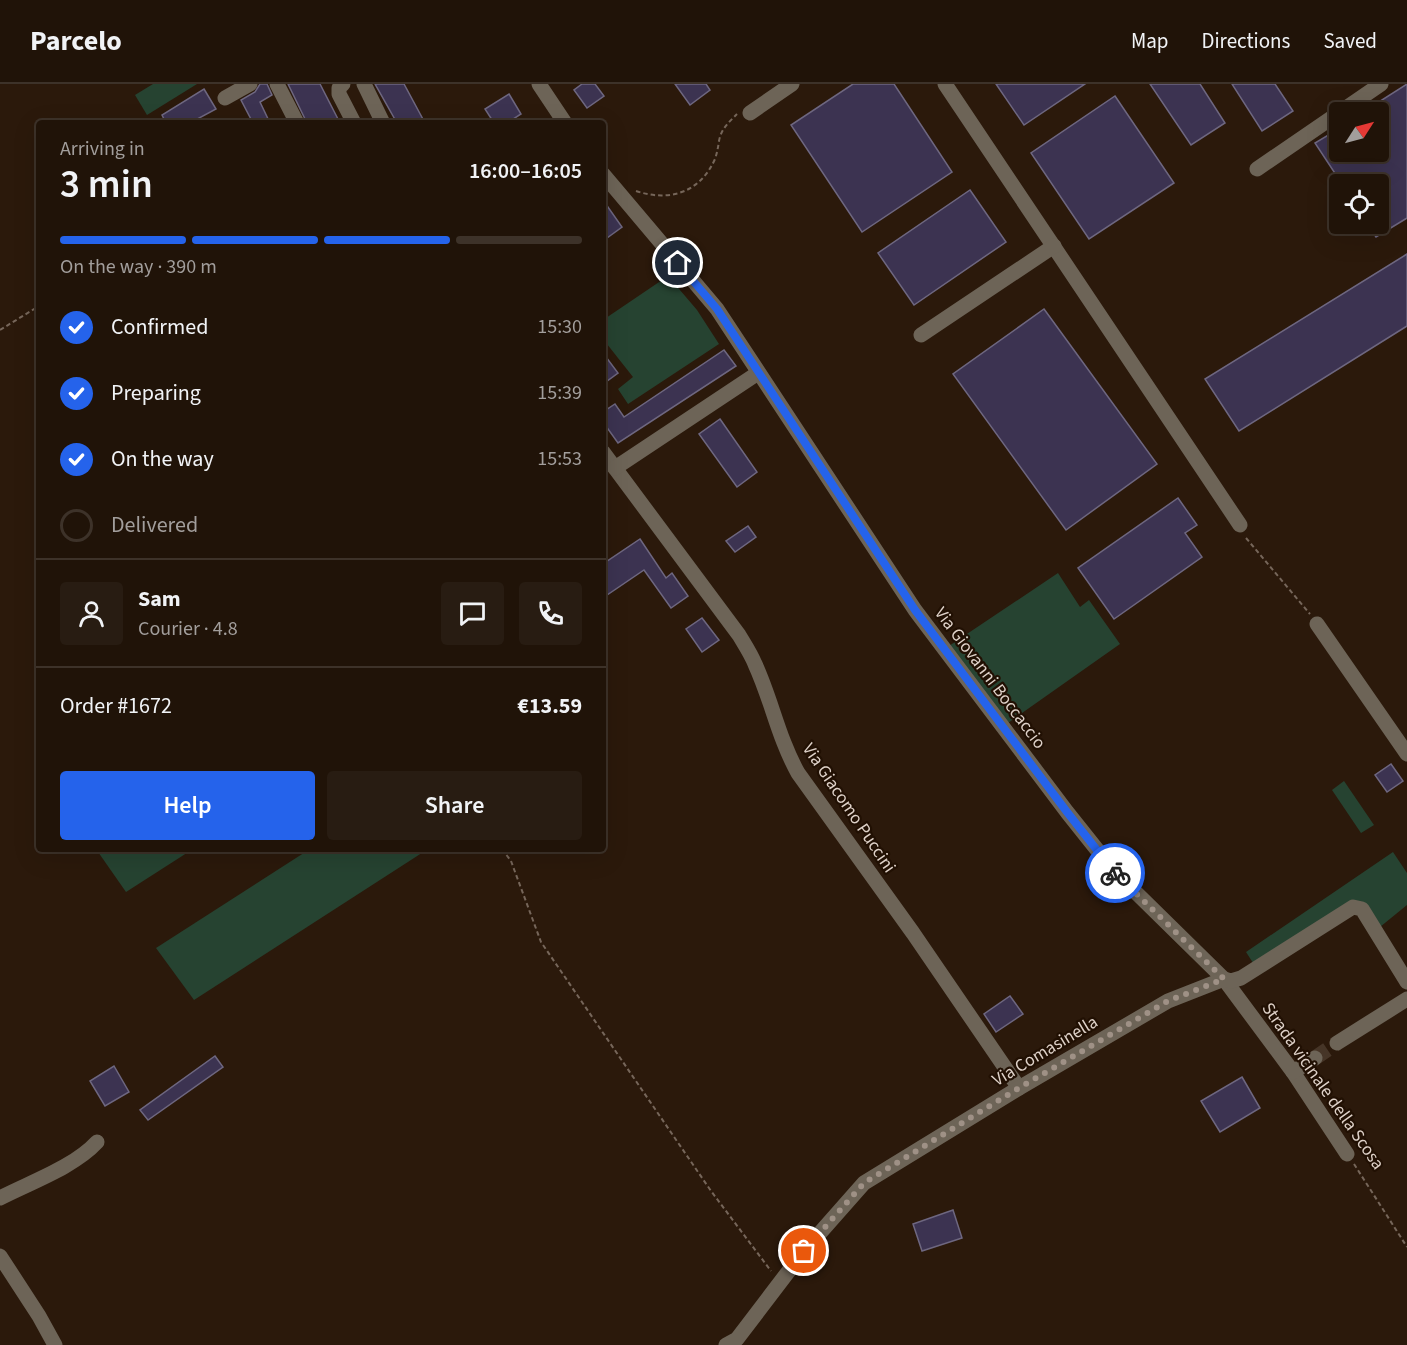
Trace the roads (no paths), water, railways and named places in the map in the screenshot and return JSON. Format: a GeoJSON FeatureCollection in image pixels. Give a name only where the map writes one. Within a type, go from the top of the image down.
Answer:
{"type":"FeatureCollection","features":[{"type":"Feature","properties":{"kind":"street"},"geometry":{"type":"LineString","coordinates":[[225,98],[250,84]]}},
{"type":"Feature","properties":{"kind":"street"},"geometry":{"type":"LineString","coordinates":[[277,84],[295,120]]}},
{"type":"Feature","properties":{"kind":"street"},"geometry":{"type":"LineString","coordinates":[[364,84],[382,120]]}},
{"type":"Feature","properties":{"kind":"street"},"geometry":{"type":"LineString","coordinates":[[558,84],[542,89],[564,120]]}},
{"type":"Feature","properties":{"kind":"street"},"geometry":{"type":"LineString","coordinates":[[753,111],[792,84]]}},
{"type":"Feature","properties":{"kind":"street"},"geometry":{"type":"LineString","coordinates":[[945,84],[1240,525]]}},
{"type":"Feature","properties":{"kind":"street"},"geometry":{"type":"LineString","coordinates":[[1257,169],[1381,84]]}},
{"type":"Feature","properties":{"kind":"street"},"geometry":{"type":"LineString","coordinates":[[340,85],[339,94],[352,120]]}},
{"type":"Feature","properties":{"kind":"street","name":"Via Giovanni Boccaccio"},"geometry":{"type":"LineString","coordinates":[[607,179],[705,294],[915,610],[1067,812],[1113,871],[1224,979]]}},
{"type":"Feature","properties":{"kind":"street"},"geometry":{"type":"LineString","coordinates":[[921,335],[1054,246]]}},
{"type":"Feature","properties":{"kind":"street"},"geometry":{"type":"LineString","coordinates":[[615,468],[758,373]]}},
{"type":"Feature","properties":{"kind":"street","name":"Via Giacomo Puccini"},"geometry":{"type":"LineString","coordinates":[[606,456],[739,635],[755,662],[777,730],[798,773],[913,933],[1019,1088]]}},
{"type":"Feature","properties":{"kind":"street"},"geometry":{"type":"LineString","coordinates":[[1317,624],[1404,745]]}},
{"type":"Feature","properties":{"kind":"street","name":"Via Comasinella"},"geometry":{"type":"LineString","coordinates":[[726,1345],[736,1339],[864,1183],[1019,1088],[1168,1001],[1224,979],[1231,981],[1241,978],[1353,907],[1362,909],[1368,917],[1407,982]]}},
{"type":"Feature","properties":{"kind":"street","name":"Strada vicinale della Scosa"},"geometry":{"type":"LineString","coordinates":[[1224,979],[1293,1072],[1347,1154]]}},
{"type":"Feature","properties":{"kind":"street"},"geometry":{"type":"LineString","coordinates":[[1337,1043],[1407,999]]}},
{"type":"Feature","properties":{"kind":"street"},"geometry":{"type":"LineString","coordinates":[[1293,1072],[1315,1058]]}},
{"type":"Feature","properties":{"kind":"street"},"geometry":{"type":"LineString","coordinates":[[0,1198],[88,1152],[97,1142]]}},
{"type":"Feature","properties":{"kind":"street"},"geometry":{"type":"LineString","coordinates":[[0,1256],[55,1345]]}},
{"type":"Feature","properties":{"kind":"tunnel"},"geometry":{"type":"LineString","coordinates":[[1315,1058],[1337,1043]]}}]}
